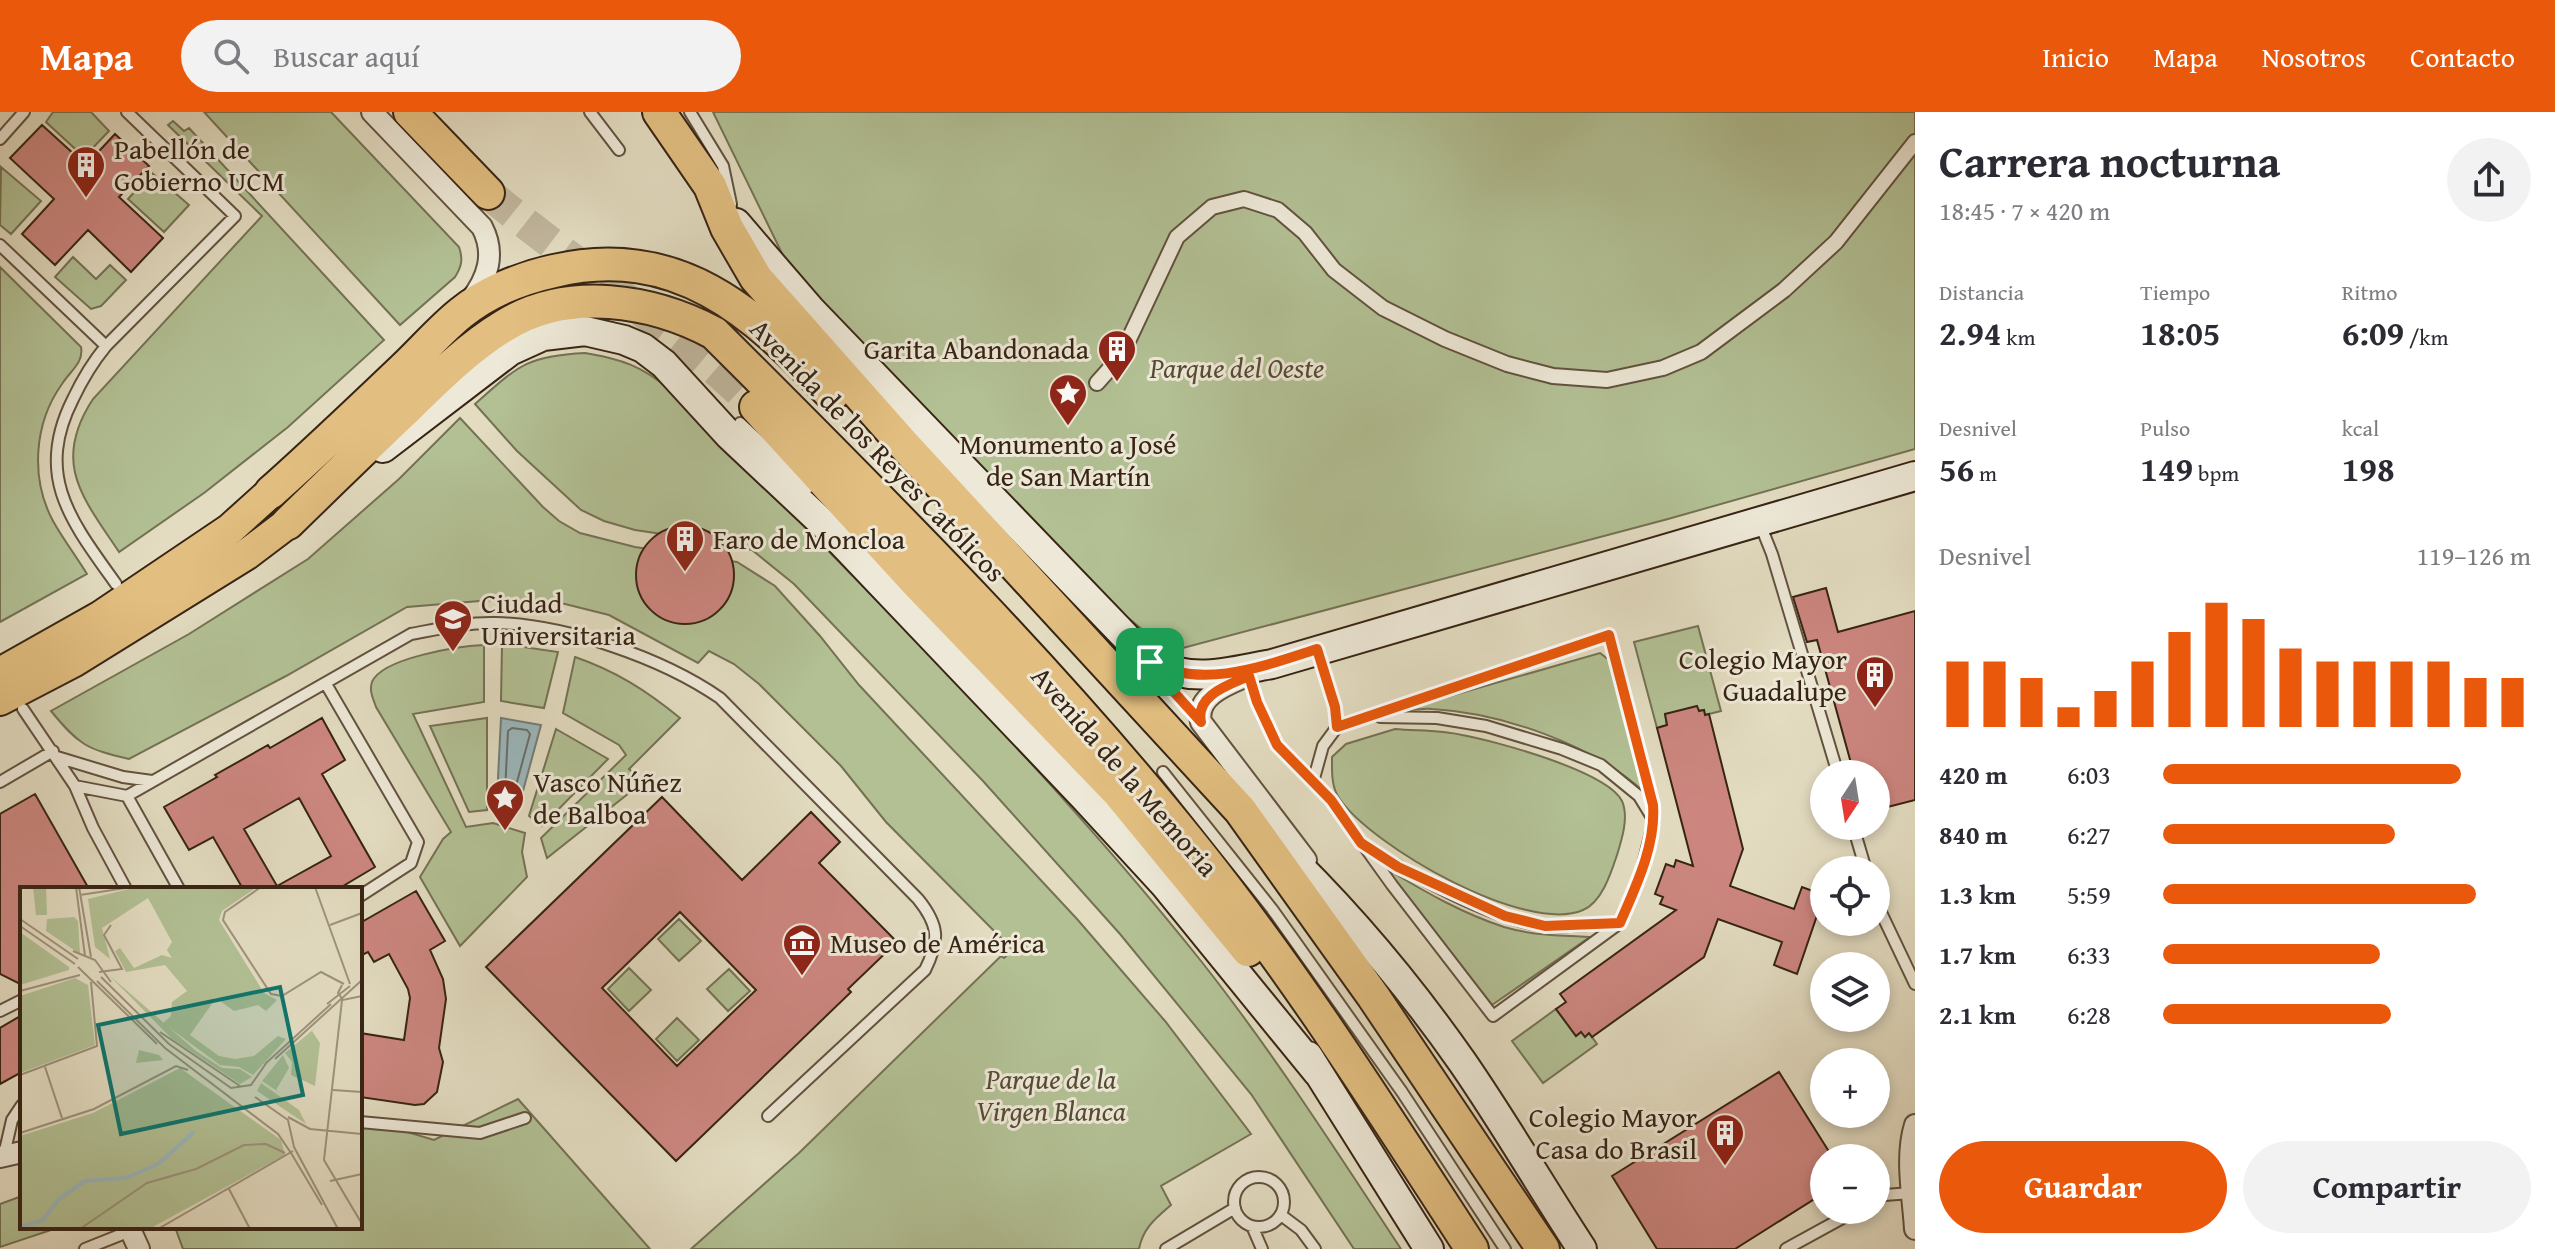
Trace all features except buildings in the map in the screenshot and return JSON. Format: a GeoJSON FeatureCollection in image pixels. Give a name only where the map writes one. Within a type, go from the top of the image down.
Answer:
{"type":"FeatureCollection","features":[{"type":"Feature","properties":{"kind":"highway"},"geometry":{"type":"LineString","coordinates":[[410,112],[488,193]]}},
{"type":"Feature","properties":{"kind":"highway","name":"Avenida de la Memoria"},"geometry":{"type":"LineString","coordinates":[[659,112],[710,186],[756,278],[1240,810],[1373,996],[1543,1249]]}},
{"type":"Feature","properties":{"kind":"highway","name":"Avenida de los Reyes Católicos"},"geometry":{"type":"LineString","coordinates":[[271,492],[462,312],[500,289],[535,275],[581,265],[632,266],[675,273],[724,298],[771,334],[1052,630],[1084,660],[1139,702]]}},
{"type":"Feature","properties":{"kind":"highway","name":"Avenida de los Reyes Católicos"},"geometry":{"type":"LineString","coordinates":[[288,523],[462,358],[506,325],[543,309],[582,301],[658,309],[714,333],[859,479]]}},
{"type":"Feature","properties":{"kind":"highway","name":"Avenida de la Memoria"},"geometry":{"type":"LineString","coordinates":[[748,415],[918,584],[1119,793],[1224,939],[1364,1085]]}},
{"type":"Feature","properties":{"kind":"highway","name":"Avenida de la Memoria"},"geometry":{"type":"LineString","coordinates":[[859,479],[1111,748],[1243,910],[1472,1249]]}},
{"type":"Feature","properties":{"kind":"main road"},"geometry":{"type":"LineString","coordinates":[[737,236],[1150,662],[1163,669],[1195,677],[1260,670],[1317,649],[1915,476]]}},
{"type":"Feature","properties":{"kind":"main road"},"geometry":{"type":"LineString","coordinates":[[288,523],[510,351],[543,336],[573,332],[604,335],[643,348],[664,364],[729,435],[830,530],[1164,884],[1224,939]]}},
{"type":"Feature","properties":{"kind":"main road"},"geometry":{"type":"LineString","coordinates":[[0,649],[271,492]]}},
{"type":"Feature","properties":{"kind":"main road","name":"Avenida de los Reyes Católicos"},"geometry":{"type":"LineString","coordinates":[[0,673],[101,616],[230,529],[271,492]]}},
{"type":"Feature","properties":{"kind":"main road","name":"Avenida de los Reyes Católicos"},"geometry":{"type":"LineString","coordinates":[[8,711],[73,662],[247,554],[288,523]]}},
{"type":"Feature","properties":{"kind":"main road","name":"Avenida de la Memoria"},"geometry":{"type":"LineString","coordinates":[[1240,810],[1322,887],[1400,979],[1463,1063],[1582,1249]]}},
{"type":"Feature","properties":{"kind":"main road","name":"Avenida de la Memoria"},"geometry":{"type":"LineString","coordinates":[[1224,939],[1318,1073],[1429,1249]]}},
{"type":"Feature","properties":{"kind":"street"},"geometry":{"type":"LineString","coordinates":[[372,112],[482,227],[489,240],[488,270],[481,288],[462,312]]}},
{"type":"Feature","properties":{"kind":"street"},"geometry":{"type":"LineString","coordinates":[[1097,383],[1121,356],[1177,237],[1212,207],[1244,199],[1278,210],[1305,233],[1334,270],[1383,308],[1458,345],[1507,364],[1553,376],[1607,380],[1663,368],[1701,352],[1784,290],[1836,242],[1915,142]]}},
{"type":"Feature","properties":{"kind":"street"},"geometry":{"type":"LineString","coordinates":[[1201,722],[1200,709],[1204,701],[1221,688],[1260,670]]}},
{"type":"Feature","properties":{"kind":"street","name":"Avenida de la Memoria"},"geometry":{"type":"LineString","coordinates":[[1201,722],[1298,849],[1322,887]]}},
{"type":"Feature","properties":{"kind":"street"},"geometry":{"type":"LineString","coordinates":[[1915,1125],[1911,1149],[1915,1229]]}},
{"type":"Feature","properties":{"kind":"lane"},"geometry":{"type":"LineString","coordinates":[[0,139],[24,112]]}},
{"type":"Feature","properties":{"kind":"lane"},"geometry":{"type":"LineString","coordinates":[[116,584],[89,546],[64,500],[55,467],[58,434],[91,364],[235,216],[127,112]]}},
{"type":"Feature","properties":{"kind":"lane"},"geometry":{"type":"LineString","coordinates":[[590,112],[619,150]]}},
{"type":"Feature","properties":{"kind":"lane"},"geometry":{"type":"LineString","coordinates":[[690,112],[723,166],[737,236]]}},
{"type":"Feature","properties":{"kind":"lane"},"geometry":{"type":"LineString","coordinates":[[0,245],[106,346]]}},
{"type":"Feature","properties":{"kind":"lane"},"geometry":{"type":"LineString","coordinates":[[748,415],[813,490]]}},
{"type":"Feature","properties":{"kind":"lane"},"geometry":{"type":"LineString","coordinates":[[835,510],[1016,703]]}},
{"type":"Feature","properties":{"kind":"lane"},"geometry":{"type":"LineString","coordinates":[[1759,521],[1772,554],[1834,760]]}},
{"type":"Feature","properties":{"kind":"lane"},"geometry":{"type":"LineString","coordinates":[[889,566],[918,584]]}},
{"type":"Feature","properties":{"kind":"lane"},"geometry":{"type":"LineString","coordinates":[[75,786],[127,796],[411,634],[494,623],[536,626],[596,639],[683,677],[720,698],[918,899],[930,914],[936,933],[935,951],[925,970],[768,1116]]}},
{"type":"Feature","properties":{"kind":"lane"},"geometry":{"type":"LineString","coordinates":[[1260,670],[1257,702],[1277,745],[1313,782],[1331,800],[1493,1016],[1620,923],[1641,873],[1654,820],[1653,805],[1609,635],[1337,727],[1323,746],[1313,782]]}},
{"type":"Feature","properties":{"kind":"lane"},"geometry":{"type":"LineString","coordinates":[[1317,649],[1335,707],[1337,727]]}},
{"type":"Feature","properties":{"kind":"lane"},"geometry":{"type":"LineString","coordinates":[[1150,662],[1201,722]]}},
{"type":"Feature","properties":{"kind":"lane"},"geometry":{"type":"LineString","coordinates":[[326,684],[418,842],[411,863],[362,895]]}},
{"type":"Feature","properties":{"kind":"lane"},"geometry":{"type":"LineString","coordinates":[[8,711],[55,754],[75,786],[125,887]]}},
{"type":"Feature","properties":{"kind":"lane"},"geometry":{"type":"LineString","coordinates":[[1370,717],[1437,718],[1486,726],[1562,749],[1601,765],[1639,796],[1654,820]]}},
{"type":"Feature","properties":{"kind":"lane"},"geometry":{"type":"LineString","coordinates":[[0,782],[55,754],[123,777],[152,781]]}},
{"type":"Feature","properties":{"kind":"lane"},"geometry":{"type":"LineString","coordinates":[[1077,772],[1173,885],[1224,939]]}},
{"type":"Feature","properties":{"kind":"lane"},"geometry":{"type":"LineString","coordinates":[[1163,772],[1272,909],[1402,1092],[1505,1249]]}},
{"type":"Feature","properties":{"kind":"lane"},"geometry":{"type":"LineString","coordinates":[[127,796],[178,887]]}},
{"type":"Feature","properties":{"kind":"lane"},"geometry":{"type":"LineString","coordinates":[[1361,843],[1398,867],[1505,916],[1545,926],[1620,923]]}},
{"type":"Feature","properties":{"kind":"lane"},"geometry":{"type":"LineString","coordinates":[[1890,931],[1915,984]]}},
{"type":"Feature","properties":{"kind":"lane"},"geometry":{"type":"LineString","coordinates":[[0,1011],[20,1001]]}},
{"type":"Feature","properties":{"kind":"lane"},"geometry":{"type":"LineString","coordinates":[[9,1154],[12,1120],[20,1108]]}},
{"type":"Feature","properties":{"kind":"lane"},"geometry":{"type":"LineString","coordinates":[[362,1122],[480,1133],[525,1118]]}},
{"type":"Feature","properties":{"kind":"lane"},"geometry":{"type":"LineString","coordinates":[[1252,1226],[1274,1222],[1281,1215],[1285,1199],[1278,1184],[1263,1177],[1247,1179],[1240,1185],[1234,1200],[1239,1217],[1252,1226],[1262,1249]]}},
{"type":"Feature","properties":{"kind":"lane"},"geometry":{"type":"LineString","coordinates":[[1890,1195],[1912,1193]]}},
{"type":"Feature","properties":{"kind":"lane"},"geometry":{"type":"LineString","coordinates":[[1166,1249],[1235,1208]]}},
{"type":"Feature","properties":{"kind":"lane"},"geometry":{"type":"LineString","coordinates":[[1281,1215],[1301,1230],[1315,1249]]}},
{"type":"Feature","properties":{"kind":"lane"},"geometry":{"type":"LineString","coordinates":[[1786,1249],[1832,1224]]}},
{"type":"Feature","properties":{"kind":"lane"},"geometry":{"type":"LineString","coordinates":[[85,1249],[133,1236]]}},
{"type":"Feature","properties":{"kind":"green space"},"geometry":{"type":"Polygon","coordinates":[[[53,112],[91,112],[109,131],[84,157],[46,122],[53,112]]]}},
{"type":"Feature","properties":{"kind":"green space"},"geometry":{"type":"Polygon","coordinates":[[[204,112],[331,112],[459,247],[461,262],[455,277],[400,325],[204,112]]]}},
{"type":"Feature","properties":{"kind":"green space","name":"Parque del Oeste"},"geometry":{"type":"Polygon","coordinates":[[[713,112],[1915,112],[1915,449],[1668,519],[1183,648],[1149,635],[1083,581],[795,280],[713,112]]]}},
{"type":"Feature","properties":{"kind":"green space"},"geometry":{"type":"Polygon","coordinates":[[[173,121],[184,131],[189,128],[384,340],[288,427],[204,493],[119,552],[84,497],[77,479],[73,461],[74,442],[81,422],[93,399],[262,216],[168,125],[173,121]]]}},
{"type":"Feature","properties":{"kind":"green space"},"geometry":{"type":"Polygon","coordinates":[[[1,167],[41,201],[11,234],[0,225],[1,167]]]}},
{"type":"Feature","properties":{"kind":"green space"},"geometry":{"type":"Polygon","coordinates":[[[152,173],[189,205],[164,232],[128,199],[152,173]]]}},
{"type":"Feature","properties":{"kind":"green space"},"geometry":{"type":"Polygon","coordinates":[[[73,257],[96,279],[110,265],[126,280],[101,306],[91,309],[55,277],[73,257]]]}},
{"type":"Feature","properties":{"kind":"green space"},"geometry":{"type":"Polygon","coordinates":[[[0,267],[81,347],[78,362],[53,399],[46,416],[38,451],[38,469],[53,521],[87,574],[0,622],[0,267]]]}},
{"type":"Feature","properties":{"kind":"green space"},"geometry":{"type":"Polygon","coordinates":[[[585,353],[631,365],[651,375],[671,391],[1010,740],[1139,886],[1228,996],[1401,1249],[1354,1249],[1251,1094],[1120,934],[983,781],[794,584],[752,550],[635,530],[581,510],[517,451],[475,404],[524,365],[549,357],[585,353]]]}},
{"type":"Feature","properties":{"kind":"green space","name":"Parque de la Virgen Blanca"},"geometry":{"type":"Polygon","coordinates":[[[460,418],[543,507],[580,533],[635,547],[737,562],[775,586],[859,685],[1077,919],[1165,1021],[1251,1134],[1161,1186],[1171,1205],[1147,1230],[1139,1249],[691,1249],[799,1153],[1001,956],[1004,958],[1013,950],[886,822],[841,766],[759,684],[734,664],[709,651],[698,663],[609,615],[561,603],[492,600],[407,607],[286,676],[129,759],[84,744],[51,711],[189,634],[308,559],[399,479],[460,418]]]}},
{"type":"Feature","properties":{"kind":"green space"},"geometry":{"type":"Polygon","coordinates":[[[1698,626],[1721,711],[1705,715],[1704,710],[1665,714],[1667,725],[1657,728],[1634,642],[1698,626]]]}},
{"type":"Feature","properties":{"kind":"green space"},"geometry":{"type":"Polygon","coordinates":[[[502,644],[558,652],[544,708],[501,701],[502,644]]]}},
{"type":"Feature","properties":{"kind":"green space"},"geometry":{"type":"Polygon","coordinates":[[[484,645],[484,702],[413,714],[466,827],[493,823],[525,833],[522,852],[527,877],[460,946],[420,877],[443,839],[451,832],[376,707],[371,685],[379,674],[405,660],[484,645]]]}},
{"type":"Feature","properties":{"kind":"green space"},"geometry":{"type":"Polygon","coordinates":[[[1600,653],[1609,660],[1643,791],[1622,774],[1572,745],[1516,724],[1459,712],[1427,709],[1395,712],[1600,653]]]}},
{"type":"Feature","properties":{"kind":"green space"},"geometry":{"type":"Polygon","coordinates":[[[575,657],[630,683],[680,718],[629,769],[643,782],[547,858],[541,838],[626,755],[619,745],[563,713],[575,657]]]}},
{"type":"Feature","properties":{"kind":"green space"},"geometry":{"type":"Polygon","coordinates":[[[487,718],[487,810],[469,812],[430,726],[487,718]]]}},
{"type":"Feature","properties":{"kind":"green space"},"geometry":{"type":"Polygon","coordinates":[[[556,729],[608,759],[542,826],[529,816],[556,729]]]}},
{"type":"Feature","properties":{"kind":"green space"},"geometry":{"type":"Polygon","coordinates":[[[1395,729],[1454,733],[1499,744],[1549,759],[1612,790],[1624,807],[1624,828],[1612,870],[1595,901],[1583,910],[1557,914],[1525,910],[1489,898],[1415,861],[1356,818],[1336,793],[1332,757],[1346,744],[1395,729]]]}},
{"type":"Feature","properties":{"kind":"green space"},"geometry":{"type":"Polygon","coordinates":[[[1392,872],[1460,909],[1504,927],[1557,936],[1590,937],[1492,1005],[1390,876],[1392,872]]]}},
{"type":"Feature","properties":{"kind":"green space"},"geometry":{"type":"Polygon","coordinates":[[[679,919],[701,941],[679,961],[658,939],[679,919]]]}},
{"type":"Feature","properties":{"kind":"green space"},"geometry":{"type":"Polygon","coordinates":[[[629,968],[651,990],[629,1011],[608,989],[629,968]]]}},
{"type":"Feature","properties":{"kind":"green space"},"geometry":{"type":"Polygon","coordinates":[[[729,969],[750,991],[728,1011],[707,989],[729,969]]]}},
{"type":"Feature","properties":{"kind":"green space"},"geometry":{"type":"Polygon","coordinates":[[[1556,1009],[1576,1036],[1581,1032],[1585,1036],[1589,1033],[1597,1044],[1543,1083],[1512,1041],[1556,1009]]]}},
{"type":"Feature","properties":{"kind":"green space"},"geometry":{"type":"Polygon","coordinates":[[[677,1018],[699,1040],[677,1061],[656,1039],[677,1018]]]}},
{"type":"Feature","properties":{"kind":"green space"},"geometry":{"type":"Polygon","coordinates":[[[518,1099],[650,1249],[183,1249],[176,1229],[362,1229],[362,1119],[434,1140],[518,1099]]]}},
{"type":"Feature","properties":{"kind":"green space"},"geometry":{"type":"Polygon","coordinates":[[[20,1197],[20,1229],[54,1229],[0,1247],[0,1204],[20,1197]]]}},
{"type":"Feature","properties":{"kind":"water"},"geometry":{"type":"Polygon","coordinates":[[[501,718],[541,725],[520,802],[516,805],[499,802],[497,798],[501,718]]]}},
{"type":"Feature","properties":{"kind":"tunnel"},"geometry":{"type":"LineString","coordinates":[[488,193],[692,350],[756,407]]}},
{"type":"Feature","properties":{"kind":"place","name":"Pabellón de Gobierno UCM"},"geometry":{"type":"Point","coordinates":[86,199]}},
{"type":"Feature","properties":{"kind":"place","name":"Garita Abandonada"},"geometry":{"type":"Point","coordinates":[1117,383]}},
{"type":"Feature","properties":{"kind":"place","name":"Monumento a José de San Martín"},"geometry":{"type":"Point","coordinates":[1068,427]}},
{"type":"Feature","properties":{"kind":"place","name":"Faro de Moncloa"},"geometry":{"type":"Point","coordinates":[685,573]}},
{"type":"Feature","properties":{"kind":"place","name":"Ciudad Universitaria"},"geometry":{"type":"Point","coordinates":[453,653]}},
{"type":"Feature","properties":{"kind":"place","name":"Colegio Mayor Guadalupe"},"geometry":{"type":"Point","coordinates":[1875,709]}},
{"type":"Feature","properties":{"kind":"place","name":"Vasco Núñez de Balboa"},"geometry":{"type":"Point","coordinates":[505,832]}},
{"type":"Feature","properties":{"kind":"place","name":"Museo de América"},"geometry":{"type":"Point","coordinates":[802,977]}},
{"type":"Feature","properties":{"kind":"place","name":"Colegio Mayor Casa do Brasil"},"geometry":{"type":"Point","coordinates":[1725,1167]}},
{"type":"Feature","properties":{"kind":"route"},"geometry":{"type":"LineString","coordinates":[[1609,635],[1653,805],[1654,820],[1641,873],[1620,923],[1545,926],[1505,916],[1398,867],[1361,843],[1331,800],[1277,745],[1249,676],[1221,688],[1204,701],[1199,714],[1201,722],[1150,662],[1163,669],[1195,677],[1272,664],[1317,649],[1335,707],[1337,727],[1609,635]]}}]}
